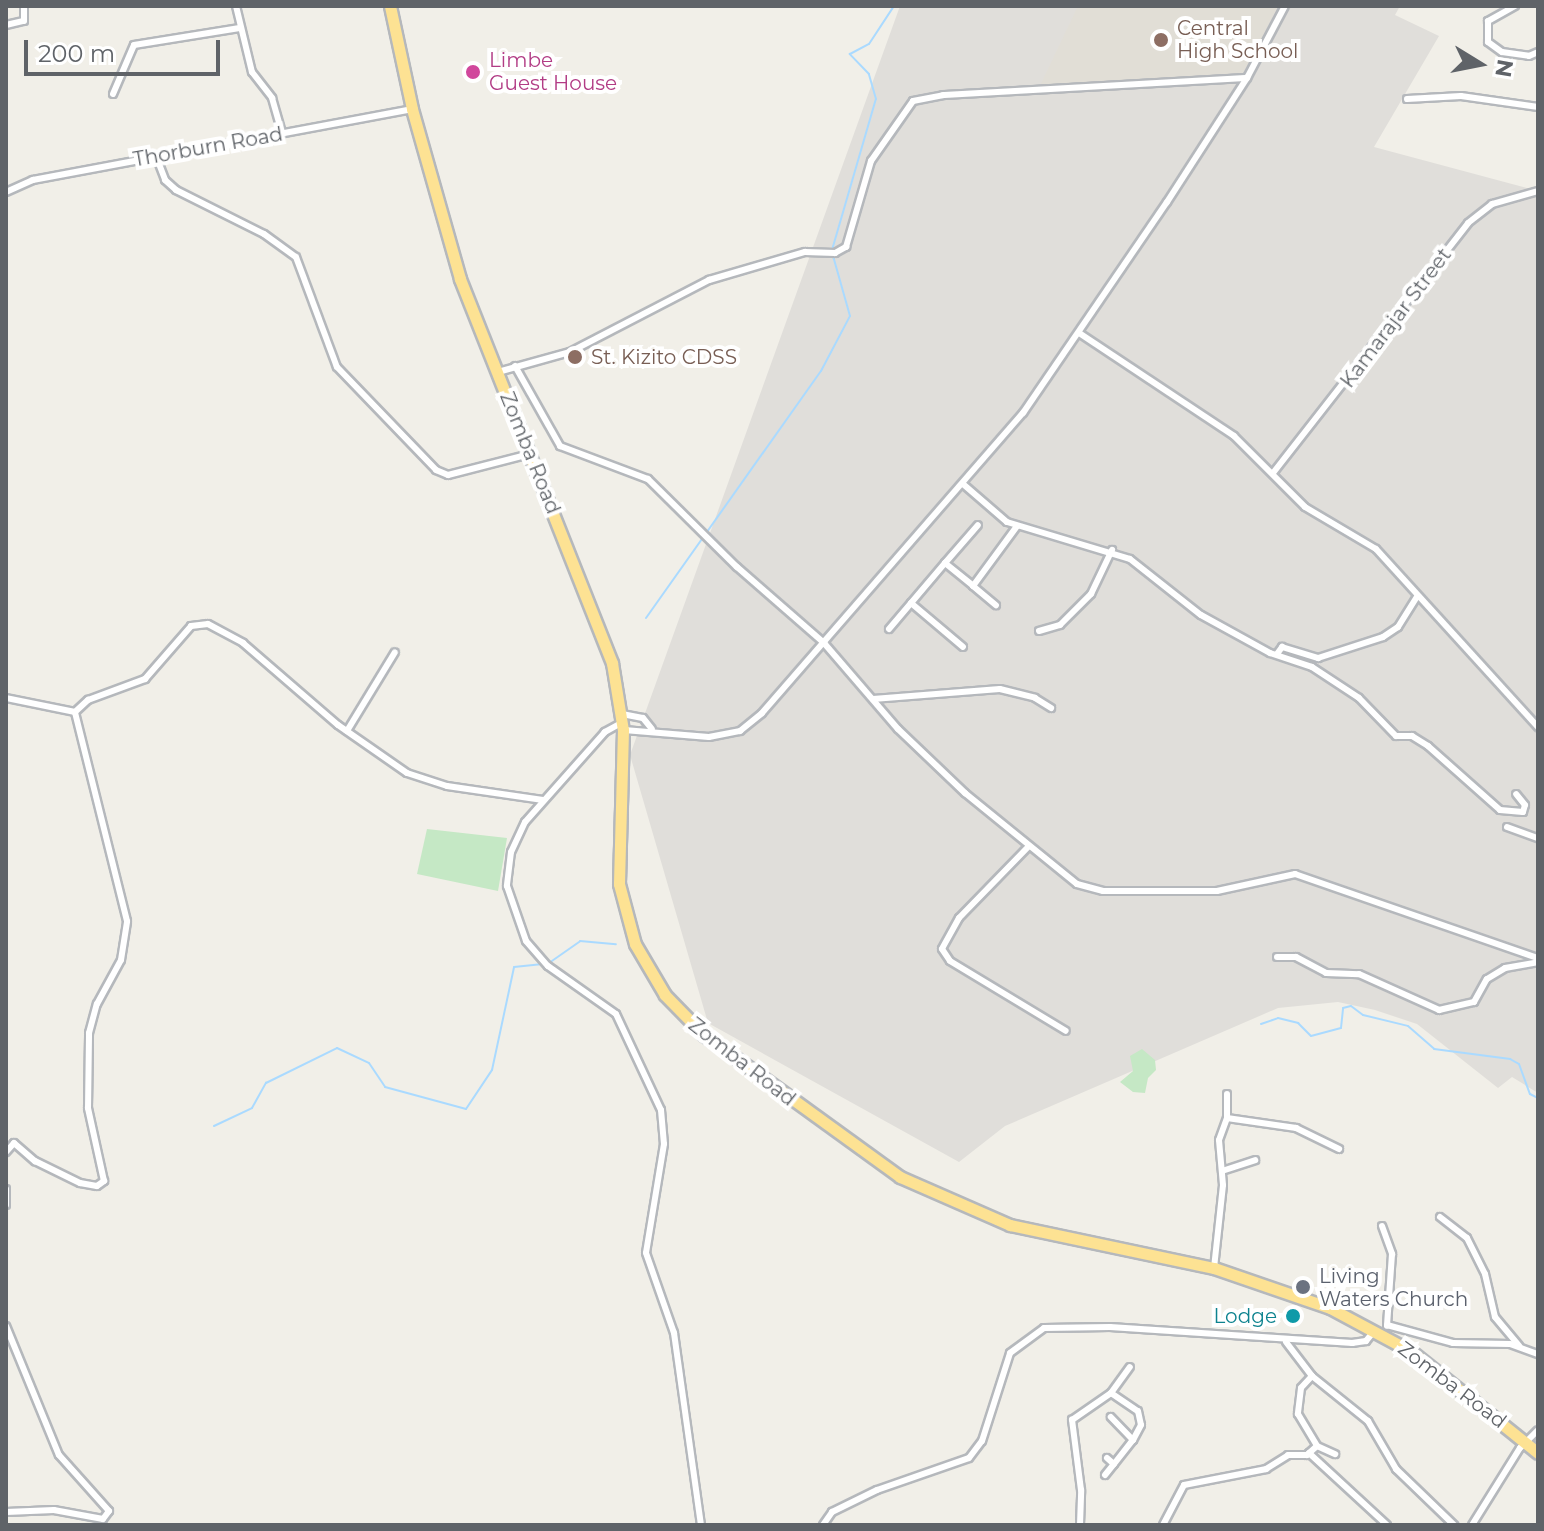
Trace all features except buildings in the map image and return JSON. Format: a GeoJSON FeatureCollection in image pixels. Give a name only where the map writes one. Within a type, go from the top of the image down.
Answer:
{"type":"FeatureCollection","features":[{"type":"Feature","properties":{"kind":"highway","name":"Zomba Road"},"geometry":{"type":"LineString","coordinates":[[390,6],[412,109],[460,279],[612,663],[622,722],[617,854],[625,916],[656,982],[687,1020],[855,1149],[938,1196],[1032,1231],[1214,1268],[1294,1293],[1375,1330],[1387,1331],[1538,1453]]}},
{"type":"Feature","properties":{"kind":"street"},"geometry":{"type":"LineString","coordinates":[[6,25],[24,21],[24,6]]}},
{"type":"Feature","properties":{"kind":"street"},"geometry":{"type":"LineString","coordinates":[[236,6],[252,72],[272,98],[282,133]]}},
{"type":"Feature","properties":{"kind":"street"},"geometry":{"type":"LineString","coordinates":[[622,722],[709,737],[740,731],[824,643],[1023,413],[1247,78],[1285,6]]}},
{"type":"Feature","properties":{"kind":"street"},"geometry":{"type":"LineString","coordinates":[[1515,6],[1489,19],[1488,42],[1502,52],[1529,56],[1538,52]]}},
{"type":"Feature","properties":{"kind":"street"},"geometry":{"type":"LineString","coordinates":[[113,94],[134,45],[240,28]]}},
{"type":"Feature","properties":{"kind":"street"},"geometry":{"type":"LineString","coordinates":[[498,372],[570,352],[709,280],[805,252],[831,253],[853,235],[871,161],[913,101],[943,95],[1247,78]]}},
{"type":"Feature","properties":{"kind":"street"},"geometry":{"type":"LineString","coordinates":[[1407,99],[1461,96],[1538,107]]}},
{"type":"Feature","properties":{"kind":"street","name":"Thorburn Road"},"geometry":{"type":"LineString","coordinates":[[6,192],[33,180],[412,109]]}},
{"type":"Feature","properties":{"kind":"street"},"geometry":{"type":"LineString","coordinates":[[156,156],[170,185],[264,234],[296,257],[337,367],[440,473],[530,454]]}},
{"type":"Feature","properties":{"kind":"street","name":"Kamarajar Street"},"geometry":{"type":"LineString","coordinates":[[1273,473],[1468,223],[1492,204],[1538,191]]}},
{"type":"Feature","properties":{"kind":"street"},"geometry":{"type":"LineString","coordinates":[[1079,333],[1176,403],[1234,436],[1305,507],[1376,549],[1538,727]]}},
{"type":"Feature","properties":{"kind":"street"},"geometry":{"type":"LineString","coordinates":[[515,366],[560,446],[648,479],[707,539],[824,643],[908,738],[1028,847],[1093,891],[1217,891],[1302,876],[1538,960]]}},
{"type":"Feature","properties":{"kind":"street"},"geometry":{"type":"LineString","coordinates":[[963,484],[1017,526],[1112,550],[1201,615],[1331,678],[1396,736],[1412,736],[1428,746],[1500,810],[1523,812],[1525,805],[1516,794]]}},
{"type":"Feature","properties":{"kind":"street"},"geometry":{"type":"LineString","coordinates":[[889,629],[978,525]]}},
{"type":"Feature","properties":{"kind":"street"},"geometry":{"type":"LineString","coordinates":[[973,586],[1017,526]]}},
{"type":"Feature","properties":{"kind":"street"},"geometry":{"type":"LineString","coordinates":[[1039,631],[1060,625],[1091,594],[1112,550]]}},
{"type":"Feature","properties":{"kind":"street"},"geometry":{"type":"LineString","coordinates":[[945,563],[996,605]]}},
{"type":"Feature","properties":{"kind":"street"},"geometry":{"type":"LineString","coordinates":[[1277,654],[1282,647],[1318,658],[1383,637],[1398,627],[1417,597]]}},
{"type":"Feature","properties":{"kind":"street"},"geometry":{"type":"LineString","coordinates":[[911,603],[963,647]]}},
{"type":"Feature","properties":{"kind":"street"},"geometry":{"type":"LineString","coordinates":[[75,712],[88,700],[145,679],[181,635],[202,623],[254,651],[347,731],[400,769],[429,783],[543,800]]}},
{"type":"Feature","properties":{"kind":"street"},"geometry":{"type":"LineString","coordinates":[[347,731],[395,652]]}},
{"type":"Feature","properties":{"kind":"street"},"geometry":{"type":"LineString","coordinates":[[873,699],[989,688],[1019,693],[1051,708]]}},
{"type":"Feature","properties":{"kind":"street"},"geometry":{"type":"LineString","coordinates":[[6,698],[75,712]]}},
{"type":"Feature","properties":{"kind":"street"},"geometry":{"type":"LineString","coordinates":[[6,1152],[14,1143],[35,1161],[80,1183],[97,1186],[104,1181],[88,1108],[89,1033],[124,952],[127,921],[75,712]]}},
{"type":"Feature","properties":{"kind":"street"},"geometry":{"type":"LineString","coordinates":[[652,729],[643,718],[622,722],[605,732],[561,787],[543,800],[511,852],[507,869],[511,908],[526,941],[548,966],[616,1014],[661,1110],[664,1144],[646,1253],[674,1333],[701,1525]]}},
{"type":"Feature","properties":{"kind":"street"},"geometry":{"type":"LineString","coordinates":[[1507,827],[1538,838]]}},
{"type":"Feature","properties":{"kind":"street"},"geometry":{"type":"LineString","coordinates":[[1028,847],[959,918],[942,949],[950,961],[1066,1031]]}},
{"type":"Feature","properties":{"kind":"street"},"geometry":{"type":"LineString","coordinates":[[1277,957],[1296,957],[1326,973],[1359,974],[1439,1010],[1474,1002],[1487,979],[1505,968],[1538,960]]}},
{"type":"Feature","properties":{"kind":"street"},"geometry":{"type":"LineString","coordinates":[[1214,1268],[1222,1171],[1219,1140],[1227,1118],[1227,1094]]}},
{"type":"Feature","properties":{"kind":"street"},"geometry":{"type":"LineString","coordinates":[[1227,1118],[1296,1128],[1339,1149]]}},
{"type":"Feature","properties":{"kind":"street"},"geometry":{"type":"LineString","coordinates":[[1222,1171],[1255,1160]]}},
{"type":"Feature","properties":{"kind":"street"},"geometry":{"type":"LineString","coordinates":[[6,1189],[6,1205]]}},
{"type":"Feature","properties":{"kind":"street"},"geometry":{"type":"LineString","coordinates":[[1440,1217],[1467,1238],[1485,1274],[1495,1317],[1519,1346]]}},
{"type":"Feature","properties":{"kind":"street"},"geometry":{"type":"LineString","coordinates":[[1382,1226],[1392,1254],[1387,1331],[1457,1344],[1519,1346],[1538,1354]]}},
{"type":"Feature","properties":{"kind":"street"},"geometry":{"type":"LineString","coordinates":[[6,1326],[59,1455],[109,1511],[103,1519],[54,1510],[6,1512]]}},
{"type":"Feature","properties":{"kind":"street"},"geometry":{"type":"LineString","coordinates":[[823,1525],[832,1512],[866,1495],[969,1458],[982,1441],[999,1375],[1013,1347],[1044,1328],[1161,1329],[1286,1342],[1360,1343],[1375,1330]]}},
{"type":"Feature","properties":{"kind":"street"},"geometry":{"type":"LineString","coordinates":[[1286,1342],[1312,1376],[1368,1421],[1396,1469],[1454,1525]]}},
{"type":"Feature","properties":{"kind":"street"},"geometry":{"type":"LineString","coordinates":[[1080,1525],[1083,1505],[1072,1420],[1111,1393],[1130,1367]]}},
{"type":"Feature","properties":{"kind":"street"},"geometry":{"type":"LineString","coordinates":[[1312,1376],[1301,1388],[1298,1414],[1317,1446],[1335,1454]]}},
{"type":"Feature","properties":{"kind":"street"},"geometry":{"type":"LineString","coordinates":[[1105,1475],[1141,1425],[1138,1411],[1111,1393]]}},
{"type":"Feature","properties":{"kind":"street"},"geometry":{"type":"LineString","coordinates":[[1111,1417],[1133,1440]]}},
{"type":"Feature","properties":{"kind":"street"},"geometry":{"type":"LineString","coordinates":[[1472,1525],[1525,1441],[1538,1430]]}},
{"type":"Feature","properties":{"kind":"street"},"geometry":{"type":"LineString","coordinates":[[1163,1525],[1184,1485],[1266,1469],[1288,1455],[1309,1453],[1317,1446]]}},
{"type":"Feature","properties":{"kind":"street"},"geometry":{"type":"LineString","coordinates":[[1309,1453],[1387,1525]]}},
{"type":"Feature","properties":{"kind":"street"},"geometry":{"type":"LineString","coordinates":[[1107,1458],[1114,1464]]}},
{"type":"Feature","properties":{"kind":"shaded area"},"geometry":{"type":"Polygon","coordinates":[[[900,6],[1400,6],[1395,15],[1439,36],[1374,147],[1538,191],[1538,1093],[1512,1077],[1498,1088],[1417,1024],[1375,1010],[1338,1002],[1278,1008],[1005,1126],[959,1162],[708,1023],[630,755],[900,6]]]}},
{"type":"Feature","properties":{"kind":"shaded area","name":"Central High School"},"geometry":{"type":"Polygon","coordinates":[[[1078,6],[1278,6],[1242,75],[1037,92],[1078,6]]]}},
{"type":"Feature","properties":{"kind":"green space"},"geometry":{"type":"Polygon","coordinates":[[[427,829],[507,838],[498,891],[417,874],[427,829]]]}},
{"type":"Feature","properties":{"kind":"green space"},"geometry":{"type":"Polygon","coordinates":[[[1142,1049],[1155,1060],[1156,1070],[1148,1078],[1145,1093],[1133,1092],[1120,1082],[1133,1071],[1130,1056],[1142,1049]]]}},
{"type":"Feature","properties":{"kind":"waterway"},"geometry":{"type":"LineString","coordinates":[[832,250],[876,99],[869,74],[850,54],[869,44],[894,6]]}},
{"type":"Feature","properties":{"kind":"waterway"},"geometry":{"type":"LineString","coordinates":[[646,618],[821,371],[850,316],[833,256]]}},
{"type":"Feature","properties":{"kind":"waterway"},"geometry":{"type":"LineString","coordinates":[[549,963],[580,941],[616,944]]}},
{"type":"Feature","properties":{"kind":"waterway"},"geometry":{"type":"LineString","coordinates":[[214,1126],[252,1108],[266,1083],[337,1048],[369,1063],[385,1087],[466,1109],[492,1070],[514,967],[543,964]]}},
{"type":"Feature","properties":{"kind":"waterway"},"geometry":{"type":"LineString","coordinates":[[1261,1024],[1278,1018],[1298,1023],[1311,1036],[1341,1028],[1343,1008],[1351,1006],[1363,1015],[1408,1026],[1434,1049],[1510,1059],[1519,1064],[1530,1094],[1538,1098]]}},
{"type":"Feature","properties":{"kind":"place","name":"Central High School"},"geometry":{"type":"Point","coordinates":[1161,40]}},
{"type":"Feature","properties":{"kind":"place","name":"Limbe Guest House"},"geometry":{"type":"Point","coordinates":[473,72]}},
{"type":"Feature","properties":{"kind":"place","name":"St. Kizito CDSS"},"geometry":{"type":"Point","coordinates":[575,357]}},
{"type":"Feature","properties":{"kind":"place","name":"Living Waters Church"},"geometry":{"type":"Point","coordinates":[1303,1287]}},
{"type":"Feature","properties":{"kind":"place","name":"Lodge"},"geometry":{"type":"Point","coordinates":[1293,1316]}}]}
